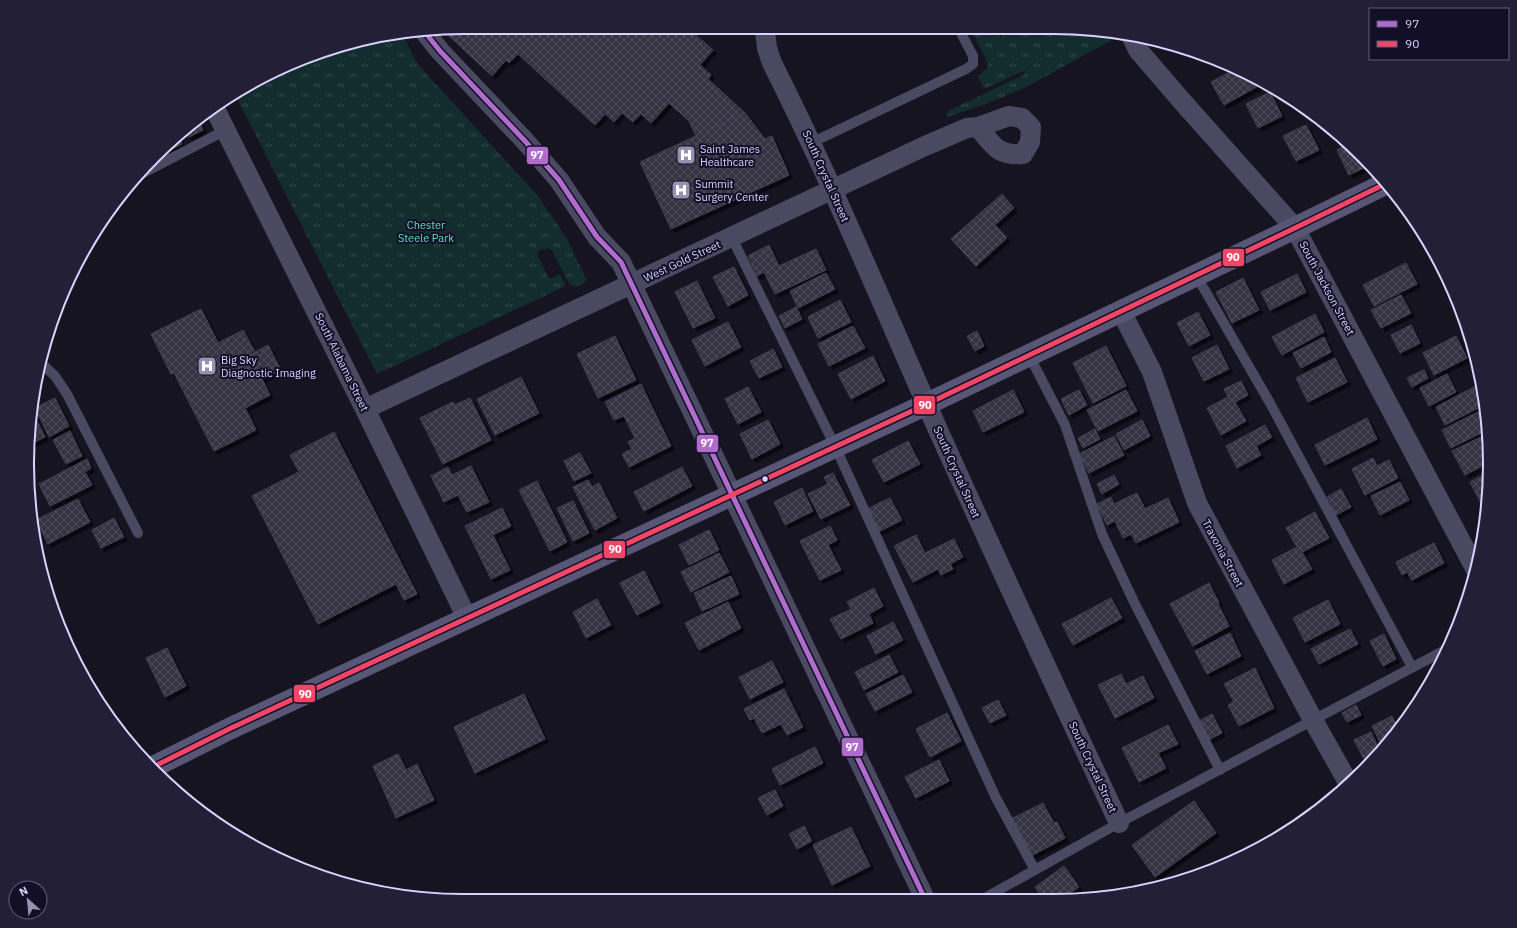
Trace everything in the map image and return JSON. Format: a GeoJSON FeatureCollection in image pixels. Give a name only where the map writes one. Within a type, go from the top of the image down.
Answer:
{"type":"FeatureCollection","features":[{"type":"Feature","properties":{"kind":"street","name":"South Crystal Street"},"geometry":{"type":"LineString","coordinates":[[765,34],[772,63],[811,143],[926,404],[1119,823]]}},
{"type":"Feature","properties":{"kind":"street"},"geometry":{"type":"LineString","coordinates":[[428,36],[440,51],[525,141],[559,180],[597,237],[621,262],[923,894]]}},
{"type":"Feature","properties":{"kind":"street","name":"South Jackson Street"},"geometry":{"type":"LineString","coordinates":[[1140,43],[1181,100],[1295,228],[1472,561]]}},
{"type":"Feature","properties":{"kind":"street","name":"South Alabama Street"},"geometry":{"type":"LineString","coordinates":[[217,112],[365,409],[467,618]]}},
{"type":"Feature","properties":{"kind":"street","name":"West Gold Street"},"geometry":{"type":"LineString","coordinates":[[365,409],[732,238],[832,189],[925,146],[967,128],[978,127]]}},
{"type":"Feature","properties":{"kind":"street"},"geometry":{"type":"LineString","coordinates":[[157,765],[229,729],[926,404],[1381,186]]}},
{"type":"Feature","properties":{"kind":"street","name":"Travonia Street"},"geometry":{"type":"LineString","coordinates":[[1121,311],[1152,372],[1197,503],[1346,779]]}},
{"type":"Feature","properties":{"kind":"lane"},"geometry":{"type":"LineString","coordinates":[[811,143],[966,69],[973,64],[973,56],[962,34]]}},
{"type":"Feature","properties":{"kind":"lane"},"geometry":{"type":"LineString","coordinates":[[154,167],[226,130]]}},
{"type":"Feature","properties":{"kind":"lane"},"geometry":{"type":"LineString","coordinates":[[732,238],[835,446],[996,798],[1035,870]]}},
{"type":"Feature","properties":{"kind":"lane"},"geometry":{"type":"LineString","coordinates":[[1196,275],[1270,403],[1412,667]]}},
{"type":"Feature","properties":{"kind":"lane"},"geometry":{"type":"LineString","coordinates":[[1029,355],[1065,425],[1102,534],[1134,602],[1220,770]]}},
{"type":"Feature","properties":{"kind":"lane"},"geometry":{"type":"LineString","coordinates":[[45,367],[55,376],[67,394],[138,533]]}},
{"type":"Feature","properties":{"kind":"lane"},"geometry":{"type":"LineString","coordinates":[[992,894],[1119,823],[1439,653]]}},
{"type":"Feature","properties":{"kind":"green space"},"geometry":{"type":"Polygon","coordinates":[[[974,34],[998,34],[1000,37],[1006,34],[1053,34],[1081,35],[1114,39],[1026,87],[986,104],[947,117],[946,114],[948,111],[1023,75],[1026,72],[1026,70],[984,89],[978,77],[988,67],[987,61],[974,34]]]}},
{"type":"Feature","properties":{"kind":"green space","name":"Chester Steele Park"},"geometry":{"type":"Polygon","coordinates":[[[405,38],[413,56],[422,69],[538,196],[566,237],[587,281],[576,287],[569,284],[552,250],[547,248],[538,251],[537,254],[548,277],[551,279],[560,274],[566,286],[377,374],[237,99],[274,78],[326,57],[380,42],[405,38]]]}},
{"type":"Feature","properties":{"kind":"building"},"geometry":{"type":"Polygon","coordinates":[[[591,34],[646,34],[688,77],[661,104],[591,34]]]}},
{"type":"Feature","properties":{"kind":"building"},"geometry":{"type":"Polygon","coordinates":[[[694,34],[713,50],[700,65],[711,75],[708,79],[745,113],[696,136],[689,121],[669,103],[651,123],[641,114],[633,122],[622,113],[614,122],[605,114],[595,125],[518,54],[509,63],[506,60],[492,76],[448,35],[694,34]]]}},
{"type":"Feature","properties":{"kind":"building"},"geometry":{"type":"Polygon","coordinates":[[[1229,72],[1258,86],[1224,105],[1211,82],[1229,72]]]}},
{"type":"Feature","properties":{"kind":"building"},"geometry":{"type":"Polygon","coordinates":[[[1269,93],[1282,116],[1258,128],[1246,104],[1269,93]]]}},
{"type":"Feature","properties":{"kind":"building"},"geometry":{"type":"Polygon","coordinates":[[[745,113],[765,139],[772,136],[789,175],[671,229],[640,162],[745,113]]]}},
{"type":"Feature","properties":{"kind":"building"},"geometry":{"type":"Polygon","coordinates":[[[201,124],[203,130],[189,137],[188,135],[201,124]]]}},
{"type":"Feature","properties":{"kind":"building"},"geometry":{"type":"Polygon","coordinates":[[[1306,125],[1319,150],[1296,161],[1283,136],[1306,125]]]}},
{"type":"Feature","properties":{"kind":"building"},"geometry":{"type":"Polygon","coordinates":[[[180,141],[182,144],[170,150],[180,141]]]}},
{"type":"Feature","properties":{"kind":"building"},"geometry":{"type":"Polygon","coordinates":[[[1343,147],[1364,168],[1349,175],[1337,150],[1343,147]]]}},
{"type":"Feature","properties":{"kind":"building"},"geometry":{"type":"Polygon","coordinates":[[[1002,194],[1014,208],[995,225],[1007,238],[976,266],[951,239],[1002,194]]]}},
{"type":"Feature","properties":{"kind":"building"},"geometry":{"type":"Polygon","coordinates":[[[769,245],[779,266],[816,249],[826,270],[775,294],[764,272],[757,276],[748,256],[769,245]]]}},
{"type":"Feature","properties":{"kind":"building"},"geometry":{"type":"Polygon","coordinates":[[[1406,263],[1417,284],[1374,306],[1363,285],[1406,263]]]}},
{"type":"Feature","properties":{"kind":"building"},"geometry":{"type":"Polygon","coordinates":[[[734,267],[748,295],[728,306],[713,277],[734,267]]]}},
{"type":"Feature","properties":{"kind":"building"},"geometry":{"type":"Polygon","coordinates":[[[826,273],[835,289],[798,308],[790,291],[826,273]]]}},
{"type":"Feature","properties":{"kind":"building"},"geometry":{"type":"Polygon","coordinates":[[[1297,274],[1306,292],[1270,310],[1261,292],[1297,274]]]}},
{"type":"Feature","properties":{"kind":"building"},"geometry":{"type":"Polygon","coordinates":[[[1243,278],[1259,310],[1232,323],[1216,292],[1243,278]]]}},
{"type":"Feature","properties":{"kind":"building"},"geometry":{"type":"Polygon","coordinates":[[[697,281],[715,318],[693,328],[675,292],[697,281]]]}},
{"type":"Feature","properties":{"kind":"building"},"geometry":{"type":"Polygon","coordinates":[[[1401,295],[1411,313],[1381,328],[1371,310],[1401,295]]]}},
{"type":"Feature","properties":{"kind":"building"},"geometry":{"type":"Polygon","coordinates":[[[840,300],[851,322],[818,338],[808,317],[840,300]]]}},
{"type":"Feature","properties":{"kind":"building"},"geometry":{"type":"Polygon","coordinates":[[[796,307],[802,319],[785,328],[779,316],[796,307]]]}},
{"type":"Feature","properties":{"kind":"building"},"geometry":{"type":"Polygon","coordinates":[[[201,309],[218,343],[243,330],[255,352],[268,345],[281,370],[262,379],[270,395],[245,408],[256,430],[214,451],[174,373],[171,374],[151,334],[201,309]]]}},
{"type":"Feature","properties":{"kind":"building"},"geometry":{"type":"Polygon","coordinates":[[[1198,312],[1210,335],[1189,346],[1177,323],[1198,312]]]}},
{"type":"Feature","properties":{"kind":"building"},"geometry":{"type":"Polygon","coordinates":[[[1315,314],[1324,332],[1282,355],[1272,337],[1315,314]]]}},
{"type":"Feature","properties":{"kind":"building"},"geometry":{"type":"Polygon","coordinates":[[[728,322],[741,347],[705,366],[692,340],[728,322]]]}},
{"type":"Feature","properties":{"kind":"building"},"geometry":{"type":"Polygon","coordinates":[[[1411,325],[1420,343],[1400,353],[1391,335],[1411,325]]]}},
{"type":"Feature","properties":{"kind":"building"},"geometry":{"type":"Polygon","coordinates":[[[853,326],[865,348],[829,366],[818,344],[853,326]]]}},
{"type":"Feature","properties":{"kind":"building"},"geometry":{"type":"Polygon","coordinates":[[[977,331],[984,346],[975,351],[967,336],[977,331]]]}},
{"type":"Feature","properties":{"kind":"building"},"geometry":{"type":"Polygon","coordinates":[[[615,336],[636,380],[598,398],[577,354],[615,336]]]}},
{"type":"Feature","properties":{"kind":"building"},"geometry":{"type":"Polygon","coordinates":[[[1456,336],[1467,358],[1434,375],[1423,353],[1456,336]]]}},
{"type":"Feature","properties":{"kind":"building"},"geometry":{"type":"Polygon","coordinates":[[[1324,337],[1331,352],[1301,368],[1293,353],[1324,337]]]}},
{"type":"Feature","properties":{"kind":"building"},"geometry":{"type":"Polygon","coordinates":[[[1217,345],[1229,369],[1204,381],[1192,358],[1217,345]]]}},
{"type":"Feature","properties":{"kind":"building"},"geometry":{"type":"Polygon","coordinates":[[[1106,346],[1126,386],[1093,403],[1073,363],[1106,346]]]}},
{"type":"Feature","properties":{"kind":"building"},"geometry":{"type":"Polygon","coordinates":[[[773,349],[782,367],[759,378],[750,361],[773,349]]]}},
{"type":"Feature","properties":{"kind":"building"},"geometry":{"type":"Polygon","coordinates":[[[873,356],[885,381],[851,399],[838,374],[873,356]]]}},
{"type":"Feature","properties":{"kind":"building"},"geometry":{"type":"Polygon","coordinates":[[[1335,358],[1347,382],[1308,402],[1296,378],[1335,358]]]}},
{"type":"Feature","properties":{"kind":"building"},"geometry":{"type":"Polygon","coordinates":[[[1424,370],[1428,378],[1412,387],[1407,378],[1424,370]]]}},
{"type":"Feature","properties":{"kind":"building"},"geometry":{"type":"Polygon","coordinates":[[[1447,374],[1456,392],[1429,406],[1420,388],[1447,374]]]}},
{"type":"Feature","properties":{"kind":"building"},"geometry":{"type":"Polygon","coordinates":[[[521,377],[539,413],[495,435],[477,399],[521,377]]]}},
{"type":"Feature","properties":{"kind":"building"},"geometry":{"type":"Polygon","coordinates":[[[1241,381],[1248,395],[1235,402],[1246,421],[1221,435],[1207,408],[1228,397],[1224,389],[1241,381]]]}},
{"type":"Feature","properties":{"kind":"building"},"geometry":{"type":"Polygon","coordinates":[[[641,384],[671,446],[629,467],[622,454],[632,449],[628,442],[635,438],[624,416],[614,420],[605,402],[641,384]]]}},
{"type":"Feature","properties":{"kind":"building"},"geometry":{"type":"Polygon","coordinates":[[[1476,386],[1479,408],[1445,425],[1436,407],[1476,386]]]}},
{"type":"Feature","properties":{"kind":"building"},"geometry":{"type":"Polygon","coordinates":[[[748,387],[761,412],[738,424],[725,399],[748,387]]]}},
{"type":"Feature","properties":{"kind":"building"},"geometry":{"type":"Polygon","coordinates":[[[1013,390],[1024,412],[983,432],[973,411],[1013,390]]]}},
{"type":"Feature","properties":{"kind":"building"},"geometry":{"type":"Polygon","coordinates":[[[1079,390],[1087,405],[1069,415],[1061,399],[1079,390]]]}},
{"type":"Feature","properties":{"kind":"building"},"geometry":{"type":"Polygon","coordinates":[[[1126,390],[1137,411],[1098,431],[1087,410],[1126,390]]]}},
{"type":"Feature","properties":{"kind":"building"},"geometry":{"type":"Polygon","coordinates":[[[55,398],[69,426],[49,437],[37,413],[38,406],[55,398]]]}},
{"type":"Feature","properties":{"kind":"building"},"geometry":{"type":"Polygon","coordinates":[[[470,398],[491,440],[443,464],[420,418],[453,402],[455,405],[470,398]]]}},
{"type":"Feature","properties":{"kind":"building"},"geometry":{"type":"Polygon","coordinates":[[[1478,412],[1480,416],[1482,433],[1451,448],[1442,430],[1478,412]]]}},
{"type":"Feature","properties":{"kind":"building"},"geometry":{"type":"Polygon","coordinates":[[[1367,418],[1377,439],[1325,465],[1315,445],[1367,418]]]}},
{"type":"Feature","properties":{"kind":"building"},"geometry":{"type":"Polygon","coordinates":[[[37,420],[45,437],[35,442],[37,420]]]}},
{"type":"Feature","properties":{"kind":"building"},"geometry":{"type":"Polygon","coordinates":[[[768,420],[780,444],[752,459],[740,434],[768,420]]]}},
{"type":"Feature","properties":{"kind":"building"},"geometry":{"type":"Polygon","coordinates":[[[1142,420],[1150,436],[1124,450],[1116,434],[1142,420]]]}},
{"type":"Feature","properties":{"kind":"building"},"geometry":{"type":"Polygon","coordinates":[[[1265,425],[1272,437],[1256,446],[1261,455],[1237,468],[1226,446],[1265,425]]]}},
{"type":"Feature","properties":{"kind":"building"},"geometry":{"type":"Polygon","coordinates":[[[1095,429],[1100,439],[1083,448],[1078,438],[1095,429]]]}},
{"type":"Feature","properties":{"kind":"building"},"geometry":{"type":"Polygon","coordinates":[[[70,431],[82,456],[66,464],[53,440],[70,431]]]}},
{"type":"Feature","properties":{"kind":"building"},"geometry":{"type":"Polygon","coordinates":[[[334,432],[417,594],[404,600],[396,584],[318,624],[252,496],[299,472],[290,455],[334,432]]]}},
{"type":"Feature","properties":{"kind":"building"},"geometry":{"type":"Polygon","coordinates":[[[1114,436],[1124,455],[1089,473],[1079,454],[1114,436]]]}},
{"type":"Feature","properties":{"kind":"building"},"geometry":{"type":"Polygon","coordinates":[[[1482,436],[1483,466],[1465,475],[1452,451],[1482,436]]]}},
{"type":"Feature","properties":{"kind":"building"},"geometry":{"type":"Polygon","coordinates":[[[908,441],[920,464],[884,482],[872,460],[908,441]]]}},
{"type":"Feature","properties":{"kind":"building"},"geometry":{"type":"Polygon","coordinates":[[[580,453],[591,473],[574,481],[564,461],[580,453]]]}},
{"type":"Feature","properties":{"kind":"building"},"geometry":{"type":"Polygon","coordinates":[[[1373,458],[1377,466],[1389,460],[1398,478],[1365,495],[1352,469],[1373,458]]]}},
{"type":"Feature","properties":{"kind":"building"},"geometry":{"type":"Polygon","coordinates":[[[87,459],[91,468],[85,472],[92,485],[50,506],[39,484],[87,459]]]}},
{"type":"Feature","properties":{"kind":"building"},"geometry":{"type":"Polygon","coordinates":[[[471,466],[489,502],[467,512],[458,495],[444,502],[431,476],[448,467],[452,475],[471,466]]]}},
{"type":"Feature","properties":{"kind":"building"},"geometry":{"type":"Polygon","coordinates":[[[682,467],[692,486],[644,511],[634,492],[682,467]]]}},
{"type":"Feature","properties":{"kind":"building"},"geometry":{"type":"Polygon","coordinates":[[[833,473],[850,505],[821,519],[808,494],[828,484],[824,477],[833,473]]]}},
{"type":"Feature","properties":{"kind":"building"},"geometry":{"type":"Polygon","coordinates":[[[1114,475],[1119,484],[1102,494],[1097,484],[1114,475]]]}},
{"type":"Feature","properties":{"kind":"building"},"geometry":{"type":"Polygon","coordinates":[[[1483,475],[1481,503],[1470,482],[1483,475]]]}},
{"type":"Feature","properties":{"kind":"building"},"geometry":{"type":"Polygon","coordinates":[[[588,480],[592,487],[599,483],[617,518],[595,530],[573,487],[588,480]]]}},
{"type":"Feature","properties":{"kind":"building"},"geometry":{"type":"Polygon","coordinates":[[[537,481],[567,542],[550,551],[519,490],[537,481]]]}},
{"type":"Feature","properties":{"kind":"building"},"geometry":{"type":"Polygon","coordinates":[[[1400,482],[1409,500],[1380,515],[1371,496],[1400,482]]]}},
{"type":"Feature","properties":{"kind":"building"},"geometry":{"type":"Polygon","coordinates":[[[802,488],[813,511],[785,525],[774,502],[802,488]]]}},
{"type":"Feature","properties":{"kind":"building"},"geometry":{"type":"Polygon","coordinates":[[[1341,489],[1351,507],[1336,515],[1327,497],[1341,489]]]}},
{"type":"Feature","properties":{"kind":"building"},"geometry":{"type":"Polygon","coordinates":[[[1137,493],[1145,509],[1168,498],[1179,522],[1136,543],[1131,534],[1123,538],[1115,521],[1107,525],[1097,504],[1111,497],[1114,504],[1137,493]]]}},
{"type":"Feature","properties":{"kind":"building"},"geometry":{"type":"Polygon","coordinates":[[[890,498],[902,520],[878,532],[867,509],[890,498]]]}},
{"type":"Feature","properties":{"kind":"building"},"geometry":{"type":"Polygon","coordinates":[[[78,499],[90,522],[48,544],[39,526],[38,519],[78,499]]]}},
{"type":"Feature","properties":{"kind":"building"},"geometry":{"type":"Polygon","coordinates":[[[573,501],[589,533],[573,541],[557,508],[573,501]]]}},
{"type":"Feature","properties":{"kind":"building"},"geometry":{"type":"Polygon","coordinates":[[[502,508],[511,526],[493,535],[510,570],[491,579],[465,526],[502,508]]]}},
{"type":"Feature","properties":{"kind":"building"},"geometry":{"type":"Polygon","coordinates":[[[1315,512],[1329,538],[1302,552],[1312,569],[1284,584],[1272,560],[1297,547],[1286,528],[1315,512]]]}},
{"type":"Feature","properties":{"kind":"building"},"geometry":{"type":"Polygon","coordinates":[[[114,518],[124,537],[101,548],[92,530],[114,518]]]}},
{"type":"Feature","properties":{"kind":"building"},"geometry":{"type":"Polygon","coordinates":[[[830,526],[837,540],[828,545],[841,570],[820,580],[800,541],[830,526]]]}},
{"type":"Feature","properties":{"kind":"building"},"geometry":{"type":"Polygon","coordinates":[[[709,530],[719,550],[689,565],[679,545],[709,530]]]}},
{"type":"Feature","properties":{"kind":"building"},"geometry":{"type":"Polygon","coordinates":[[[916,535],[925,553],[954,539],[963,557],[950,564],[953,569],[941,575],[938,569],[913,582],[894,546],[916,535]]]}},
{"type":"Feature","properties":{"kind":"building"},"geometry":{"type":"Polygon","coordinates":[[[1434,543],[1444,563],[1412,580],[1407,572],[1402,575],[1396,562],[1434,543]]]}},
{"type":"Feature","properties":{"kind":"building"},"geometry":{"type":"Polygon","coordinates":[[[719,553],[729,572],[691,592],[681,572],[719,553]]]}},
{"type":"Feature","properties":{"kind":"building"},"geometry":{"type":"Polygon","coordinates":[[[644,571],[660,603],[637,615],[620,583],[644,571]]]}},
{"type":"Feature","properties":{"kind":"building"},"geometry":{"type":"Polygon","coordinates":[[[731,576],[739,594],[702,611],[694,593],[731,576]]]}},
{"type":"Feature","properties":{"kind":"building"},"geometry":{"type":"Polygon","coordinates":[[[1209,583],[1229,626],[1193,646],[1170,604],[1209,583]]]}},
{"type":"Feature","properties":{"kind":"building"},"geometry":{"type":"Polygon","coordinates":[[[874,588],[883,606],[869,614],[873,623],[841,639],[830,619],[851,609],[847,602],[874,588]]]}},
{"type":"Feature","properties":{"kind":"building"},"geometry":{"type":"Polygon","coordinates":[[[1111,598],[1122,618],[1073,645],[1062,624],[1111,598]]]}},
{"type":"Feature","properties":{"kind":"building"},"geometry":{"type":"Polygon","coordinates":[[[597,599],[611,625],[586,638],[573,612],[597,599]]]}},
{"type":"Feature","properties":{"kind":"building"},"geometry":{"type":"Polygon","coordinates":[[[1328,600],[1340,624],[1305,642],[1293,618],[1328,600]]]}},
{"type":"Feature","properties":{"kind":"building"},"geometry":{"type":"Polygon","coordinates":[[[728,602],[741,628],[699,650],[685,623],[728,602]]]}},
{"type":"Feature","properties":{"kind":"building"},"geometry":{"type":"Polygon","coordinates":[[[893,622],[903,640],[876,654],[867,636],[893,622]]]}},
{"type":"Feature","properties":{"kind":"building"},"geometry":{"type":"Polygon","coordinates":[[[1350,629],[1358,644],[1319,664],[1311,649],[1350,629]]]}},
{"type":"Feature","properties":{"kind":"building"},"geometry":{"type":"Polygon","coordinates":[[[1230,633],[1241,656],[1207,674],[1195,651],[1230,633]]]}},
{"type":"Feature","properties":{"kind":"building"},"geometry":{"type":"Polygon","coordinates":[[[1384,634],[1396,659],[1383,666],[1370,641],[1384,634]]]}},
{"type":"Feature","properties":{"kind":"building"},"geometry":{"type":"Polygon","coordinates":[[[167,648],[186,686],[165,697],[146,658],[167,648]]]}},
{"type":"Feature","properties":{"kind":"building"},"geometry":{"type":"Polygon","coordinates":[[[889,655],[898,672],[864,690],[855,672],[889,655]]]}},
{"type":"Feature","properties":{"kind":"building"},"geometry":{"type":"Polygon","coordinates":[[[772,661],[783,682],[750,699],[739,677],[772,661]]]}},
{"type":"Feature","properties":{"kind":"building"},"geometry":{"type":"Polygon","coordinates":[[[1255,668],[1274,708],[1239,726],[1228,705],[1234,702],[1224,684],[1255,668]]]}},
{"type":"Feature","properties":{"kind":"building"},"geometry":{"type":"Polygon","coordinates":[[[1121,674],[1126,684],[1143,676],[1154,698],[1115,718],[1098,685],[1121,674]]]}},
{"type":"Feature","properties":{"kind":"building"},"geometry":{"type":"Polygon","coordinates":[[[903,675],[912,692],[875,711],[866,694],[903,675]]]}},
{"type":"Feature","properties":{"kind":"building"},"geometry":{"type":"Polygon","coordinates":[[[784,689],[803,727],[787,735],[781,724],[762,733],[754,718],[750,720],[744,709],[784,689]]]}},
{"type":"Feature","properties":{"kind":"building"},"geometry":{"type":"Polygon","coordinates":[[[524,694],[545,739],[475,773],[454,727],[524,694]]]}},
{"type":"Feature","properties":{"kind":"building"},"geometry":{"type":"Polygon","coordinates":[[[998,700],[1006,715],[990,723],[982,708],[998,700]]]}},
{"type":"Feature","properties":{"kind":"building"},"geometry":{"type":"Polygon","coordinates":[[[1356,705],[1361,715],[1347,722],[1342,713],[1356,705]]]}},
{"type":"Feature","properties":{"kind":"building"},"geometry":{"type":"Polygon","coordinates":[[[947,713],[961,741],[930,757],[916,729],[947,713]]]}},
{"type":"Feature","properties":{"kind":"building"},"geometry":{"type":"Polygon","coordinates":[[[1212,714],[1222,733],[1207,741],[1197,722],[1212,714]]]}},
{"type":"Feature","properties":{"kind":"building"},"geometry":{"type":"Polygon","coordinates":[[[1392,716],[1396,724],[1380,743],[1372,726],[1392,716]]]}},
{"type":"Feature","properties":{"kind":"building"},"geometry":{"type":"Polygon","coordinates":[[[1168,725],[1178,744],[1158,753],[1166,768],[1139,782],[1122,748],[1168,725]]]}},
{"type":"Feature","properties":{"kind":"building"},"geometry":{"type":"Polygon","coordinates":[[[1371,732],[1378,746],[1364,760],[1354,740],[1371,732]]]}},
{"type":"Feature","properties":{"kind":"building"},"geometry":{"type":"Polygon","coordinates":[[[815,747],[823,763],[780,785],[772,769],[815,747]]]}},
{"type":"Feature","properties":{"kind":"building"},"geometry":{"type":"Polygon","coordinates":[[[398,754],[406,770],[417,764],[434,800],[396,818],[373,766],[398,754]]]}},
{"type":"Feature","properties":{"kind":"building"},"geometry":{"type":"Polygon","coordinates":[[[939,760],[949,781],[916,798],[905,777],[939,760]]]}},
{"type":"Feature","properties":{"kind":"building"},"geometry":{"type":"Polygon","coordinates":[[[775,790],[783,806],[767,815],[758,798],[775,790]]]}},
{"type":"Feature","properties":{"kind":"building"},"geometry":{"type":"Polygon","coordinates":[[[1194,801],[1216,833],[1155,877],[1132,845],[1194,801]]]}},
{"type":"Feature","properties":{"kind":"building"},"geometry":{"type":"Polygon","coordinates":[[[1043,803],[1054,823],[1057,822],[1065,838],[1029,857],[1009,820],[1043,803]]]}},
{"type":"Feature","properties":{"kind":"building"},"geometry":{"type":"Polygon","coordinates":[[[804,826],[812,841],[797,849],[789,834],[804,826]]]}},
{"type":"Feature","properties":{"kind":"building"},"geometry":{"type":"Polygon","coordinates":[[[851,827],[870,866],[832,885],[813,845],[851,827]]]}},
{"type":"Feature","properties":{"kind":"building"},"geometry":{"type":"Polygon","coordinates":[[[1064,866],[1079,887],[1070,893],[1040,894],[1035,887],[1064,866]]]}},
{"type":"Feature","properties":{"kind":"transit line","name":"97"},"geometry":{"type":"LineString","coordinates":[[428,36],[440,51],[525,141],[559,180],[597,237],[621,262],[923,894]]}},
{"type":"Feature","properties":{"kind":"transit line","name":"90"},"geometry":{"type":"LineString","coordinates":[[157,765],[229,729],[927,404],[1381,186]]}},
{"type":"Feature","properties":{"kind":"place","name":"Saint James Healthcare"},"geometry":{"type":"Point","coordinates":[686,155]}},
{"type":"Feature","properties":{"kind":"place","name":"Summit Surgery Center"},"geometry":{"type":"Point","coordinates":[681,190]}},
{"type":"Feature","properties":{"kind":"place","name":"Big Sky Diagnostic Imaging"},"geometry":{"type":"Point","coordinates":[207,366]}}]}
